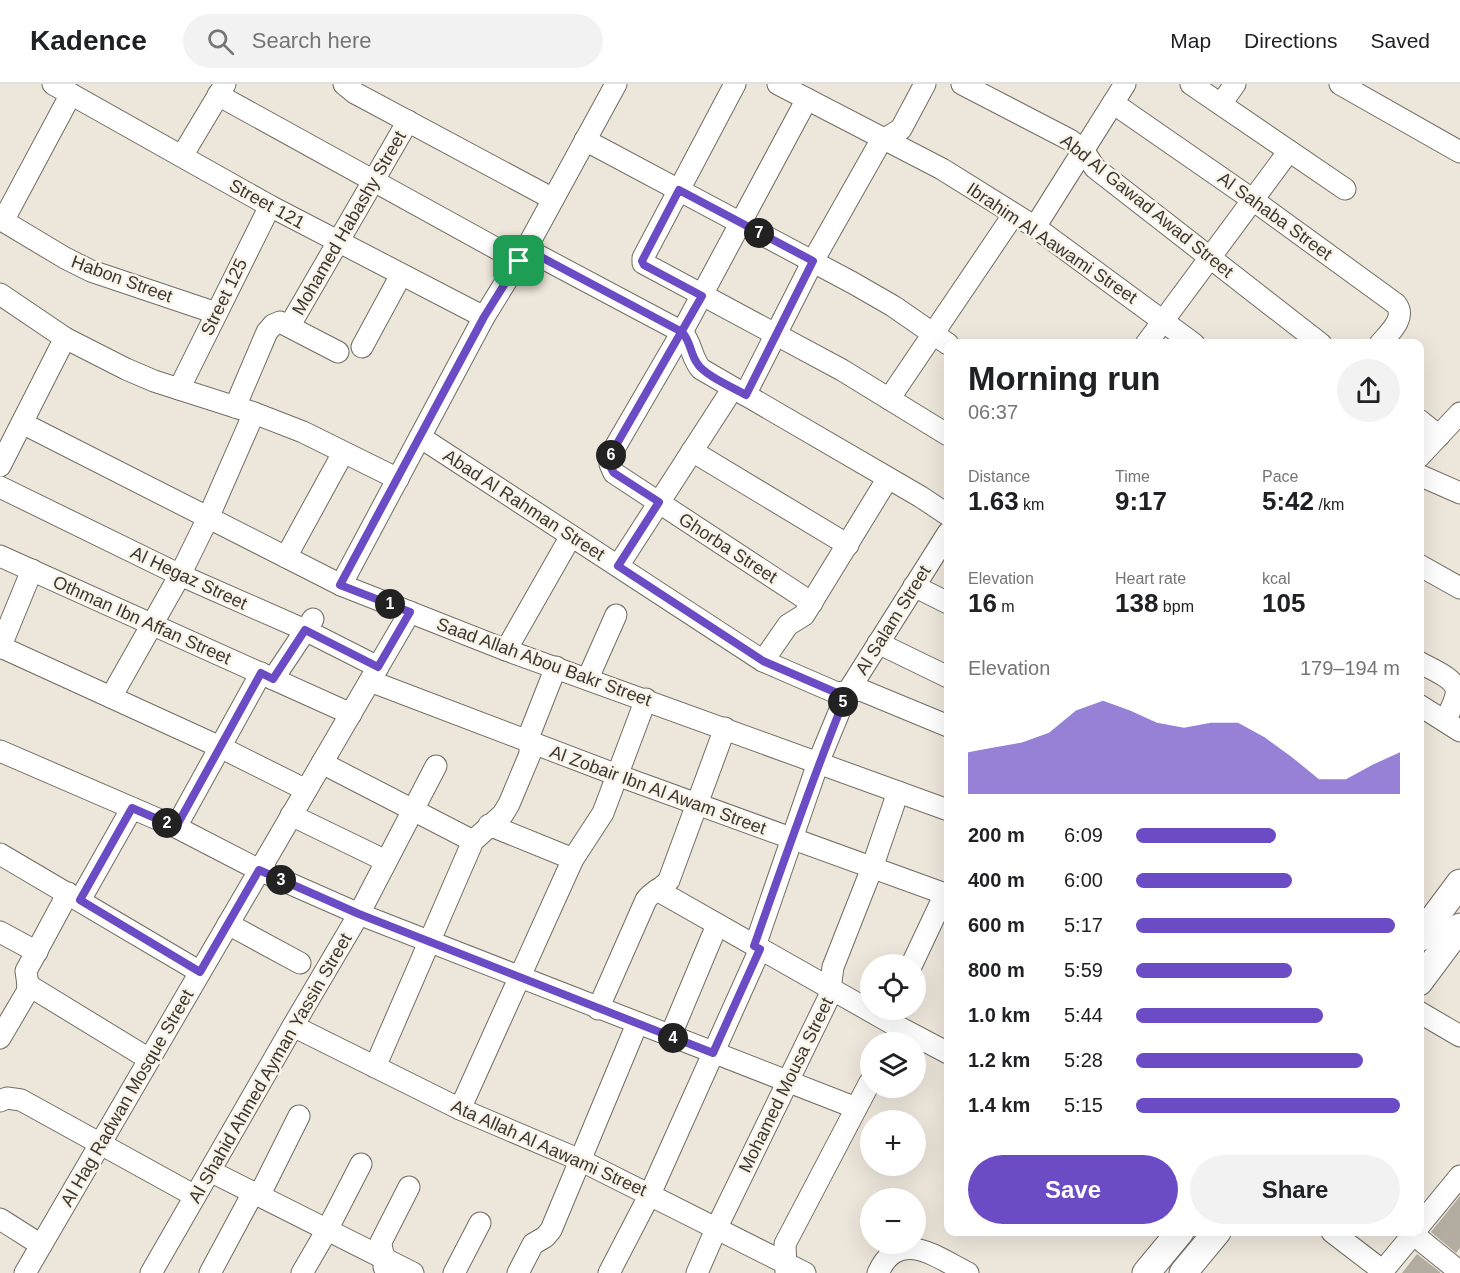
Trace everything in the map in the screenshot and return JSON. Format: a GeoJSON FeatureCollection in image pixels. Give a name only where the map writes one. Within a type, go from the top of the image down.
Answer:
{"type":"FeatureCollection","features":[{"type":"Feature","properties":{"kind":"main road"},"geometry":{"type":"LineString","coordinates":[[1424,931],[1460,882]]}},
{"type":"Feature","properties":{"kind":"main road"},"geometry":{"type":"LineString","coordinates":[[1424,975],[1460,927]]}},
{"type":"Feature","properties":{"kind":"main road"},"geometry":{"type":"LineString","coordinates":[[1146,1273],[1177,1236]]}},
{"type":"Feature","properties":{"kind":"main road"},"geometry":{"type":"LineString","coordinates":[[1183,1273],[1214,1236]]}},
{"type":"Feature","properties":{"kind":"street"},"geometry":{"type":"LineString","coordinates":[[344,84],[355,93],[553,199]]}},
{"type":"Feature","properties":{"kind":"street"},"geometry":{"type":"LineString","coordinates":[[340,585],[484,317],[522,255],[616,84]]}},
{"type":"Feature","properties":{"kind":"street"},"geometry":{"type":"LineString","coordinates":[[735,84],[642,261],[644,265],[842,370],[944,433]]}},
{"type":"Feature","properties":{"kind":"street","name":"Ibrahim Al Aawami Street"},"geometry":{"type":"LineString","coordinates":[[778,84],[942,169],[1035,227],[1188,339]]}},
{"type":"Feature","properties":{"kind":"street"},"geometry":{"type":"LineString","coordinates":[[618,566],[692,451],[739,391],[776,335],[813,261],[883,140],[901,129],[925,84]]}},
{"type":"Feature","properties":{"kind":"street","name":"Abd Al Gawad Awad Street"},"geometry":{"type":"LineString","coordinates":[[962,84],[1070,140],[1083,150],[1095,168],[1315,339]]}},
{"type":"Feature","properties":{"kind":"street"},"geometry":{"type":"LineString","coordinates":[[1191,84],[1345,189]]}},
{"type":"Feature","properties":{"kind":"street"},"geometry":{"type":"LineString","coordinates":[[1221,104],[1234,84]]}},
{"type":"Feature","properties":{"kind":"street"},"geometry":{"type":"LineString","coordinates":[[1340,84],[1460,152]]}},
{"type":"Feature","properties":{"kind":"street"},"geometry":{"type":"LineString","coordinates":[[2,220],[61,87]]}},
{"type":"Feature","properties":{"kind":"street","name":"Street 121"},"geometry":{"type":"LineString","coordinates":[[61,87],[270,206],[484,317]]}},
{"type":"Feature","properties":{"kind":"street"},"geometry":{"type":"LineString","coordinates":[[182,156],[221,90],[373,180],[682,332],[691,345],[692,354],[698,365],[944,513]]}},
{"type":"Feature","properties":{"kind":"street"},"geometry":{"type":"LineString","coordinates":[[1035,227],[1119,90]]}},
{"type":"Feature","properties":{"kind":"street","name":"Al Sahaba Street"},"geometry":{"type":"LineString","coordinates":[[1119,90],[1253,200],[1398,307],[1401,313],[1399,319],[1384,339]]}},
{"type":"Feature","properties":{"kind":"street"},"geometry":{"type":"LineString","coordinates":[[682,332],[807,99]]}},
{"type":"Feature","properties":{"kind":"street","name":"Mohamed Habashy Street"},"geometry":{"type":"LineString","coordinates":[[290,325],[408,122]]}},
{"type":"Feature","properties":{"kind":"street"},"geometry":{"type":"LineString","coordinates":[[585,140],[813,261],[893,306],[941,338]]}},
{"type":"Feature","properties":{"kind":"street"},"geometry":{"type":"LineString","coordinates":[[1150,339],[1289,151]]}},
{"type":"Feature","properties":{"kind":"street","name":"Street 125"},"geometry":{"type":"LineString","coordinates":[[179,389],[270,206]]}},
{"type":"Feature","properties":{"kind":"street"},"geometry":{"type":"LineString","coordinates":[[889,399],[941,338],[1014,214]]}},
{"type":"Feature","properties":{"kind":"street","name":"Habon Street"},"geometry":{"type":"LineString","coordinates":[[2,220],[91,271],[216,313]]}},
{"type":"Feature","properties":{"kind":"street"},"geometry":{"type":"LineString","coordinates":[[362,347],[401,275]]}},
{"type":"Feature","properties":{"kind":"street"},"geometry":{"type":"LineString","coordinates":[[0,294],[65,338],[126,369],[303,432],[398,479]]}},
{"type":"Feature","properties":{"kind":"street"},"geometry":{"type":"LineString","coordinates":[[111,697],[153,625],[208,518],[267,332],[273,325],[280,322],[290,325],[338,352]]}},
{"type":"Feature","properties":{"kind":"street","name":"Ghorba Street"},"geometry":{"type":"LineString","coordinates":[[682,332],[611,454],[610,464],[614,473],[812,603]]}},
{"type":"Feature","properties":{"kind":"street"},"geometry":{"type":"LineString","coordinates":[[0,466],[65,338]]}},
{"type":"Feature","properties":{"kind":"street"},"geometry":{"type":"LineString","coordinates":[[1424,453],[1448,434],[1460,413]]}},
{"type":"Feature","properties":{"kind":"street"},"geometry":{"type":"LineString","coordinates":[[1424,422],[1448,434]]}},
{"type":"Feature","properties":{"kind":"street","name":"Saad Allah Abou Bakr Street"},"geometry":{"type":"LineString","coordinates":[[22,423],[340,585],[507,650],[944,809]]}},
{"type":"Feature","properties":{"kind":"street","name":"Abad Al Rahman Street"},"geometry":{"type":"LineString","coordinates":[[420,437],[763,661],[837,693],[861,690],[944,724]]}},
{"type":"Feature","properties":{"kind":"street"},"geometry":{"type":"LineString","coordinates":[[692,451],[848,545]]}},
{"type":"Feature","properties":{"kind":"street"},"geometry":{"type":"LineString","coordinates":[[286,557],[343,453]]}},
{"type":"Feature","properties":{"kind":"street"},"geometry":{"type":"LineString","coordinates":[[1424,477],[1460,493]]}},
{"type":"Feature","properties":{"kind":"street"},"geometry":{"type":"LineString","coordinates":[[763,661],[788,625],[802,618],[888,478]]}},
{"type":"Feature","properties":{"kind":"street","name":"Al Hegaz Street"},"geometry":{"type":"LineString","coordinates":[[0,487],[180,575],[309,625],[374,674]]}},
{"type":"Feature","properties":{"kind":"street"},"geometry":{"type":"LineString","coordinates":[[507,650],[572,536]]}},
{"type":"Feature","properties":{"kind":"street","name":"Al Salam Street"},"geometry":{"type":"LineString","coordinates":[[609,1273],[650,1194],[757,947],[818,762],[847,693],[944,539]]}},
{"type":"Feature","properties":{"kind":"street","name":"Othman Ibn Affan Street"},"geometry":{"type":"LineString","coordinates":[[0,556],[351,714]]}},
{"type":"Feature","properties":{"kind":"street"},"geometry":{"type":"LineString","coordinates":[[1424,568],[1460,588]]}},
{"type":"Feature","properties":{"kind":"street"},"geometry":{"type":"LineString","coordinates":[[32,570],[0,648],[220,747],[306,790]]}},
{"type":"Feature","properties":{"kind":"street"},"geometry":{"type":"LineString","coordinates":[[914,586],[944,601]]}},
{"type":"Feature","properties":{"kind":"street","name":"Al Hag Radwan Mosque Street"},"geometry":{"type":"LineString","coordinates":[[25,1273],[410,612]]}},
{"type":"Feature","properties":{"kind":"street"},"geometry":{"type":"LineString","coordinates":[[588,678],[616,615]]}},
{"type":"Feature","properties":{"kind":"street"},"geometry":{"type":"LineString","coordinates":[[176,827],[220,747],[267,676],[309,625]]}},
{"type":"Feature","properties":{"kind":"street"},"geometry":{"type":"LineString","coordinates":[[878,643],[944,675]]}},
{"type":"Feature","properties":{"kind":"street"},"geometry":{"type":"LineString","coordinates":[[1424,665],[1455,684],[1452,726],[1424,708]]}},
{"type":"Feature","properties":{"kind":"street"},"geometry":{"type":"LineString","coordinates":[[375,1067],[473,841],[503,814],[509,804],[530,754],[530,733],[556,667]]}},
{"type":"Feature","properties":{"kind":"street","name":"Al Zobair Ibn Al Awam Street"},"geometry":{"type":"LineString","coordinates":[[374,674],[529,742],[617,776],[944,894]]}},
{"type":"Feature","properties":{"kind":"street"},"geometry":{"type":"LineString","coordinates":[[460,1109],[573,859],[603,813],[646,699]]}},
{"type":"Feature","properties":{"kind":"street"},"geometry":{"type":"LineString","coordinates":[[598,1009],[646,900],[657,890],[663,888],[669,879],[725,728]]}},
{"type":"Feature","properties":{"kind":"street"},"geometry":{"type":"LineString","coordinates":[[0,752],[176,827],[259,870],[359,914],[856,1108]]}},
{"type":"Feature","properties":{"kind":"street"},"geometry":{"type":"LineString","coordinates":[[322,764],[473,841]]}},
{"type":"Feature","properties":{"kind":"street","name":"Al Shahid Ahmed Ayman Yassin Street"},"geometry":{"type":"LineString","coordinates":[[151,1273],[292,1026],[359,914],[436,766]]}},
{"type":"Feature","properties":{"kind":"street","name":"Mohamed Mousa Street"},"geometry":{"type":"LineString","coordinates":[[697,1273],[717,1227],[830,997],[833,966],[872,868],[898,792]]}},
{"type":"Feature","properties":{"kind":"street"},"geometry":{"type":"LineString","coordinates":[[1,1038],[27,992],[26,971],[132,808]]}},
{"type":"Feature","properties":{"kind":"street"},"geometry":{"type":"LineString","coordinates":[[291,815],[386,861]]}},
{"type":"Feature","properties":{"kind":"street"},"geometry":{"type":"LineString","coordinates":[[489,825],[573,859]]}},
{"type":"Feature","properties":{"kind":"street"},"geometry":{"type":"LineString","coordinates":[[0,854],[200,972]]}},
{"type":"Feature","properties":{"kind":"street"},"geometry":{"type":"LineString","coordinates":[[657,890],[892,1025],[944,1051]]}},
{"type":"Feature","properties":{"kind":"street"},"geometry":{"type":"LineString","coordinates":[[917,954],[944,901]]}},
{"type":"Feature","properties":{"kind":"street"},"geometry":{"type":"LineString","coordinates":[[228,924],[300,963]]}},
{"type":"Feature","properties":{"kind":"street"},"geometry":{"type":"LineString","coordinates":[[670,1037],[717,925]]}},
{"type":"Feature","properties":{"kind":"street"},"geometry":{"type":"LineString","coordinates":[[0,932],[37,952]]}},
{"type":"Feature","properties":{"kind":"street"},"geometry":{"type":"LineString","coordinates":[[28,985],[149,1059]]}},
{"type":"Feature","properties":{"kind":"street"},"geometry":{"type":"LineString","coordinates":[[1424,1015],[1460,1036]]}},
{"type":"Feature","properties":{"kind":"street"},"geometry":{"type":"LineString","coordinates":[[518,1273],[533,1244],[549,1234],[551,1230],[637,1024]]}},
{"type":"Feature","properties":{"kind":"street","name":"Ata Allah Al Aawami Street"},"geometry":{"type":"LineString","coordinates":[[292,1026],[460,1109],[580,1160],[717,1227],[786,1268],[805,1273]]}},
{"type":"Feature","properties":{"kind":"street"},"geometry":{"type":"LineString","coordinates":[[0,1101],[7,1098],[21,1100],[195,1196]]}},
{"type":"Feature","properties":{"kind":"street"},"geometry":{"type":"LineString","coordinates":[[786,1268],[784,1244],[861,1098]]}},
{"type":"Feature","properties":{"kind":"street"},"geometry":{"type":"LineString","coordinates":[[210,1273],[299,1116]]}},
{"type":"Feature","properties":{"kind":"street"},"geometry":{"type":"LineString","coordinates":[[302,1273],[361,1164]]}},
{"type":"Feature","properties":{"kind":"street"},"geometry":{"type":"LineString","coordinates":[[210,1171],[327,1230],[383,1266],[413,1273]]}},
{"type":"Feature","properties":{"kind":"street"},"geometry":{"type":"LineString","coordinates":[[1424,1221],[1460,1176]]}},
{"type":"Feature","properties":{"kind":"street"},"geometry":{"type":"LineString","coordinates":[[383,1266],[381,1242],[409,1187]]}},
{"type":"Feature","properties":{"kind":"street"},"geometry":{"type":"LineString","coordinates":[[0,1219],[41,1245]]}},
{"type":"Feature","properties":{"kind":"street"},"geometry":{"type":"LineString","coordinates":[[454,1273],[480,1223]]}},
{"type":"Feature","properties":{"kind":"street"},"geometry":{"type":"LineString","coordinates":[[1337,1236],[1382,1272],[1412,1236]]}},
{"type":"Feature","properties":{"kind":"street"},"geometry":{"type":"LineString","coordinates":[[1421,1236],[1458,1271]]}},
{"type":"Feature","properties":{"kind":"street"},"geometry":{"type":"LineString","coordinates":[[880,1268],[896,1250],[913,1248],[968,1273]]}},
{"type":"Feature","properties":{"kind":"building"},"geometry":{"type":"Polygon","coordinates":[[[1460,1196],[1460,1248],[1456,1253],[1431,1232],[1460,1196]]]}},
{"type":"Feature","properties":{"kind":"building"},"geometry":{"type":"Polygon","coordinates":[[[1417,1254],[1440,1272],[1440,1273],[1402,1273],[1417,1254]]]}},
{"type":"Feature","properties":{"kind":"route"},"geometry":{"type":"LineString","coordinates":[[519,261],[484,317],[340,585],[410,612],[378,667],[305,630],[273,679],[261,673],[176,827],[132,808],[80,900],[200,972],[259,870],[359,914],[713,1053],[760,949],[754,946],[818,762],[847,693],[837,693],[763,661],[618,566],[659,502],[614,473],[610,459],[611,454],[682,332],[702,296],[644,265],[642,261],[679,190],[813,261],[746,395],[701,369],[692,354],[691,345],[682,332],[526,249],[519,261]]}}]}
